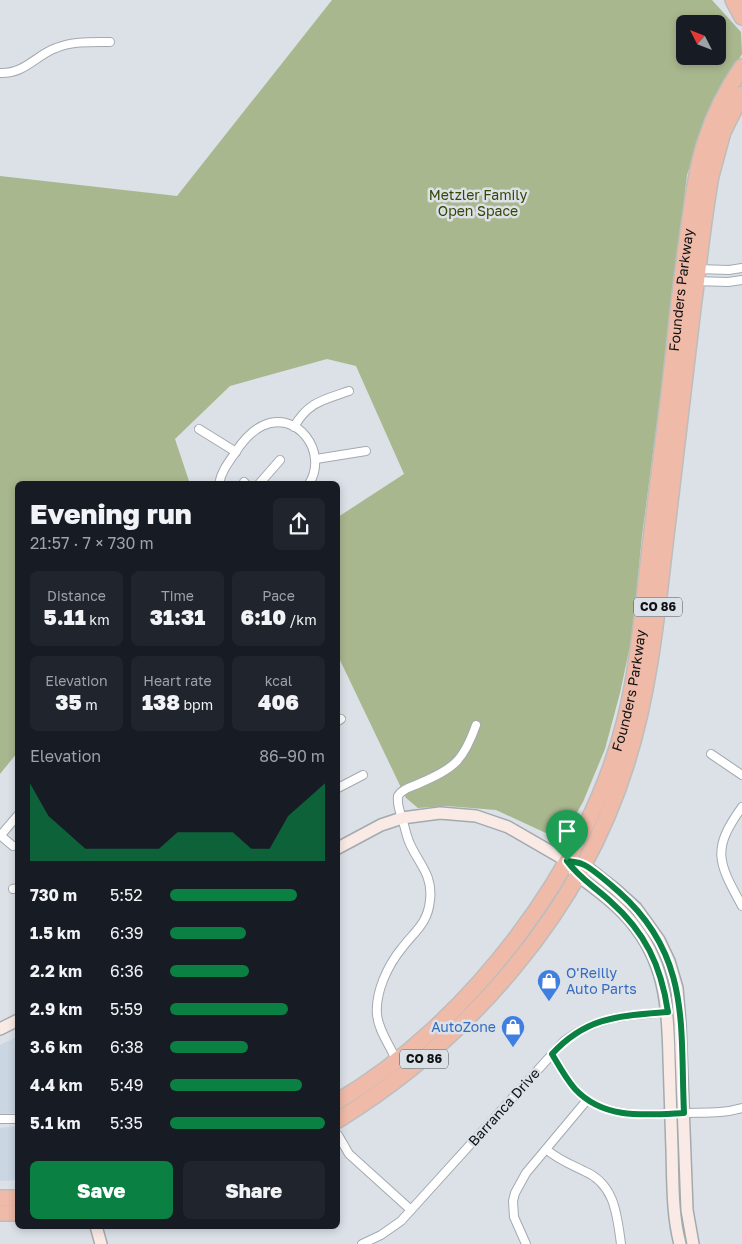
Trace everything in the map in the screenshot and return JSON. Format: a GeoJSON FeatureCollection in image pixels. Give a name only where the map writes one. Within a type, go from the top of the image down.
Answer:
{"type":"FeatureCollection","features":[{"type":"Feature","properties":{"kind":"highway"},"geometry":{"type":"LineString","coordinates":[[733,0],[742,17]]}},
{"type":"Feature","properties":{"kind":"highway","name":"Founders Parkway"},"geometry":{"type":"LineString","coordinates":[[340,1121],[429,1054],[484,1003],[524,956],[550,919],[580,870],[600,832],[620,784],[644,697],[658,606],[690,275],[697,173],[705,142],[717,112],[742,67]]}},
{"type":"Feature","properties":{"kind":"highway","name":"Founders Parkway"},"geometry":{"type":"LineString","coordinates":[[340,1100],[396,1060],[444,1018],[497,962],[567,861],[583,833],[598,800],[626,720],[640,639],[670,389],[690,275],[712,168],[723,132],[742,94]]}},
{"type":"Feature","properties":{"kind":"highway"},"geometry":{"type":"LineString","coordinates":[[375,1096],[392,1072],[396,1060]]}},
{"type":"Feature","properties":{"kind":"highway"},"geometry":{"type":"LineString","coordinates":[[0,1198],[15,1198]]}},
{"type":"Feature","properties":{"kind":"highway"},"geometry":{"type":"LineString","coordinates":[[0,1213],[15,1213]]}},
{"type":"Feature","properties":{"kind":"street"},"geometry":{"type":"LineString","coordinates":[[0,73],[26,68],[53,48],[69,43],[110,42]]}},
{"type":"Feature","properties":{"kind":"street"},"geometry":{"type":"LineString","coordinates":[[690,275],[742,268]]}},
{"type":"Feature","properties":{"kind":"street"},"geometry":{"type":"LineString","coordinates":[[690,275],[728,282],[742,280]]}},
{"type":"Feature","properties":{"kind":"street"},"geometry":{"type":"LineString","coordinates":[[294,427],[300,416],[308,408],[349,391]]}},
{"type":"Feature","properties":{"kind":"street"},"geometry":{"type":"LineString","coordinates":[[220,481],[222,473],[251,433],[263,426],[278,423],[294,427],[309,440],[316,459],[315,471],[310,481]]}},
{"type":"Feature","properties":{"kind":"street"},"geometry":{"type":"LineString","coordinates":[[199,429],[236,452]]}},
{"type":"Feature","properties":{"kind":"street"},"geometry":{"type":"LineString","coordinates":[[316,459],[366,451]]}},
{"type":"Feature","properties":{"kind":"street"},"geometry":{"type":"LineString","coordinates":[[262,481],[280,460]]}},
{"type":"Feature","properties":{"kind":"street"},"geometry":{"type":"LineString","coordinates":[[396,1060],[378,1022],[377,1007],[380,991],[396,955],[425,920],[431,892],[429,879],[410,844],[398,804],[399,794],[454,765],[467,749],[476,725]]}},
{"type":"Feature","properties":{"kind":"street"},"geometry":{"type":"LineString","coordinates":[[711,754],[742,775]]}},
{"type":"Feature","properties":{"kind":"street"},"geometry":{"type":"LineString","coordinates":[[340,787],[363,775]]}},
{"type":"Feature","properties":{"kind":"street"},"geometry":{"type":"LineString","coordinates":[[742,807],[728,827],[722,840],[721,857],[726,876],[742,906]]}},
{"type":"Feature","properties":{"kind":"street"},"geometry":{"type":"LineString","coordinates":[[340,847],[381,825],[402,818],[440,813],[465,815],[487,819],[508,826],[627,899],[650,925],[670,962],[677,988],[680,1009],[688,1210],[693,1244]]}},
{"type":"Feature","properties":{"kind":"street"},"geometry":{"type":"LineString","coordinates":[[13,846],[0,835],[15,818]]}},
{"type":"Feature","properties":{"kind":"street"},"geometry":{"type":"LineString","coordinates":[[580,870],[628,918],[645,940],[659,971],[668,1012],[675,1211],[680,1244]]}},
{"type":"Feature","properties":{"kind":"street"},"geometry":{"type":"LineString","coordinates":[[659,971],[671,986],[677,988]]}},
{"type":"Feature","properties":{"kind":"street","name":"Barranca Drive"},"geometry":{"type":"LineString","coordinates":[[362,1244],[381,1236],[411,1210],[552,1054],[574,1035],[598,1022],[620,1016],[668,1012]]}},
{"type":"Feature","properties":{"kind":"street"},"geometry":{"type":"LineString","coordinates":[[0,1029],[15,1022]]}},
{"type":"Feature","properties":{"kind":"street"},"geometry":{"type":"LineString","coordinates":[[552,1054],[570,1082],[588,1100],[601,1108],[632,1115],[720,1112],[742,1108]]}},
{"type":"Feature","properties":{"kind":"street"},"geometry":{"type":"LineString","coordinates":[[526,1244],[514,1218],[513,1201],[517,1188],[526,1173],[588,1100]]}},
{"type":"Feature","properties":{"kind":"street"},"geometry":{"type":"LineString","coordinates":[[0,1119],[15,1119]]}},
{"type":"Feature","properties":{"kind":"street"},"geometry":{"type":"LineString","coordinates":[[340,1138],[349,1154]]}},
{"type":"Feature","properties":{"kind":"street"},"geometry":{"type":"LineString","coordinates":[[340,1149],[349,1154],[411,1210]]}},
{"type":"Feature","properties":{"kind":"street"},"geometry":{"type":"LineString","coordinates":[[547,1150],[558,1159],[586,1171],[596,1178],[609,1192],[617,1212],[621,1244]]}},
{"type":"Feature","properties":{"kind":"street"},"geometry":{"type":"LineString","coordinates":[[97,1229],[101,1244]]}},
{"type":"Feature","properties":{"kind":"shaded area"},"geometry":{"type":"Polygon","coordinates":[[[15,1038],[15,1113],[0,1114],[0,1045],[15,1038]]]}},
{"type":"Feature","properties":{"kind":"shaded area"},"geometry":{"type":"Polygon","coordinates":[[[15,1126],[15,1180],[0,1181],[0,1128],[15,1126]]]}},
{"type":"Feature","properties":{"kind":"green space","name":"Metzler Family Open Space"},"geometry":{"type":"Polygon","coordinates":[[[332,0],[712,0],[726,15],[676,15],[676,65],[726,65],[726,15],[741,32],[742,54],[706,120],[687,175],[642,536],[632,637],[605,749],[583,802],[561,840],[496,810],[447,806],[418,808],[406,798],[340,660],[340,516],[404,474],[356,366],[327,359],[230,386],[175,439],[189,481],[15,481],[15,755],[0,774],[0,176],[177,196],[332,0]]]}},
{"type":"Feature","properties":{"kind":"place","name":"O'Reilly Auto Parts"},"geometry":{"type":"Point","coordinates":[549,1002]}},
{"type":"Feature","properties":{"kind":"place","name":"AutoZone"},"geometry":{"type":"Point","coordinates":[513,1048]}},
{"type":"Feature","properties":{"kind":"route"},"geometry":{"type":"LineString","coordinates":[[567,861],[583,864],[627,899],[650,925],[665,951],[674,974],[680,1009],[684,1113],[632,1115],[601,1108],[575,1089],[552,1054],[564,1041],[598,1022],[620,1016],[668,1012],[659,971],[645,940],[628,918],[608,899],[577,875],[567,861]]}}]}
